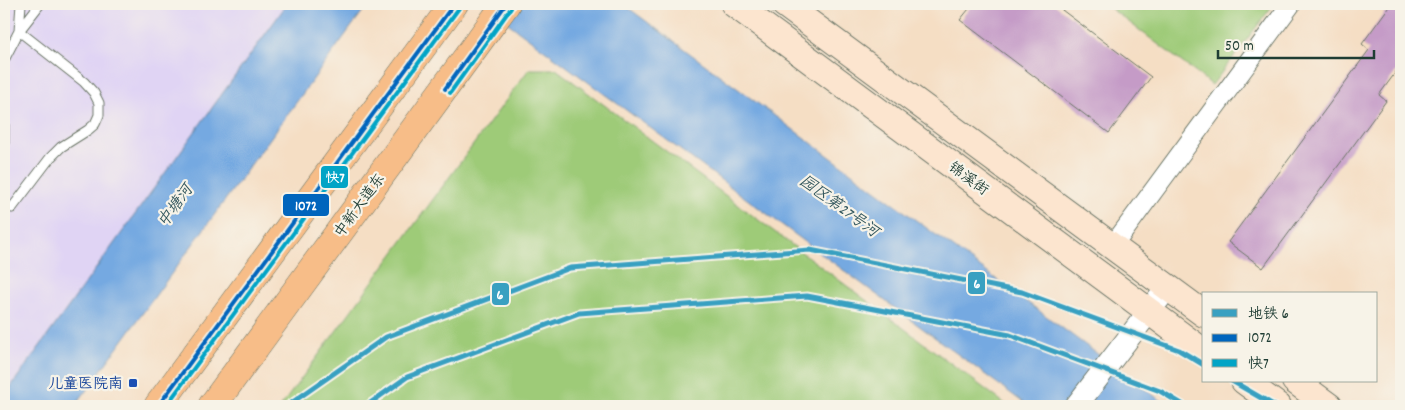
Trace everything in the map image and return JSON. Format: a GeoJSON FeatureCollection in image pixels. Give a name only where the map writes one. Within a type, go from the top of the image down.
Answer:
{"type":"FeatureCollection","features":[{"type":"Feature","properties":{"kind":"main road"},"geometry":{"type":"LineString","coordinates":[[158,406],[454,4]]}},
{"type":"Feature","properties":{"kind":"main road","name":"锦溪街"},"geometry":{"type":"LineString","coordinates":[[734,4],[1202,351]]}},
{"type":"Feature","properties":{"kind":"main road","name":"锦溪街"},"geometry":{"type":"LineString","coordinates":[[784,4],[1202,312]]}},
{"type":"Feature","properties":{"kind":"main road","name":"中新大道东"},"geometry":{"type":"LineString","coordinates":[[212,406],[500,13]]}},
{"type":"Feature","properties":{"kind":"main road"},"geometry":{"type":"LineString","coordinates":[[1245,382],[1278,406]]}},
{"type":"Feature","properties":{"kind":"main road"},"geometry":{"type":"LineString","coordinates":[[1296,382],[1329,406]]}},
{"type":"Feature","properties":{"kind":"street"},"geometry":{"type":"LineString","coordinates":[[1112,247],[1291,4]]}},
{"type":"Feature","properties":{"kind":"street"},"geometry":{"type":"LineString","coordinates":[[1076,406],[1168,287]]}},
{"type":"Feature","properties":{"kind":"lane"},"geometry":{"type":"LineString","coordinates":[[19,31],[21,4]]}},
{"type":"Feature","properties":{"kind":"lane"},"geometry":{"type":"LineString","coordinates":[[4,60],[19,31],[40,4]]}},
{"type":"Feature","properties":{"kind":"lane"},"geometry":{"type":"LineString","coordinates":[[12,208],[50,158],[61,147],[95,124],[99,115],[99,103],[94,92],[19,31]]}},
{"type":"Feature","properties":{"kind":"lane"},"geometry":{"type":"LineString","coordinates":[[4,117],[4,156]]}},
{"type":"Feature","properties":{"kind":"shaded area"},"geometry":{"type":"Polygon","coordinates":[[[4,4],[287,4],[4,396],[4,4]]]}},
{"type":"Feature","properties":{"kind":"green space"},"geometry":{"type":"Polygon","coordinates":[[[1105,4],[1274,4],[1212,85],[1105,4]]]}},
{"type":"Feature","properties":{"kind":"green space"},"geometry":{"type":"Polygon","coordinates":[[[529,69],[556,69],[1008,406],[281,406],[529,69]]]}},
{"type":"Feature","properties":{"kind":"water","name":"中塘河"},"geometry":{"type":"Polygon","coordinates":[[[287,4],[368,4],[75,406],[4,406],[4,396],[287,4]]]}},
{"type":"Feature","properties":{"kind":"water","name":"园区第27号河"},"geometry":{"type":"Polygon","coordinates":[[[482,4],[623,4],[1168,406],[1028,406],[482,4]]]}},
{"type":"Feature","properties":{"kind":"building"},"geometry":{"type":"Polygon","coordinates":[[[973,4],[1054,4],[1151,77],[1109,133],[960,20],[973,4]]]}},
{"type":"Feature","properties":{"kind":"building"},"geometry":{"type":"Polygon","coordinates":[[[1391,4],[1401,4],[1401,65],[1379,95],[1386,101],[1263,268],[1228,242],[1369,50],[1362,44],[1391,4]]]}},
{"type":"Feature","properties":{"kind":"metro line","name":"6"},"geometry":{"type":"LineString","coordinates":[[287,406],[386,337],[570,268],[810,250],[1022,292],[1179,350],[1202,364]]}},
{"type":"Feature","properties":{"kind":"metro line","name":"6"},"geometry":{"type":"LineString","coordinates":[[366,406],[407,377],[579,313],[807,296],[1010,335],[1160,391],[1185,406]]}},
{"type":"Feature","properties":{"kind":"metro line","name":"6"},"geometry":{"type":"LineString","coordinates":[[1234,382],[1275,406]]}},
{"type":"Feature","properties":{"kind":"transit line","name":"1072"},"geometry":{"type":"LineString","coordinates":[[158,406],[454,4]]}},
{"type":"Feature","properties":{"kind":"transit line","name":"1072"},"geometry":{"type":"LineString","coordinates":[[445,89],[506,4]]}},
{"type":"Feature","properties":{"kind":"transit line","name":"快7"},"geometry":{"type":"LineString","coordinates":[[166,406],[459,8]]}},
{"type":"Feature","properties":{"kind":"transit line","name":"快7"},"geometry":{"type":"LineString","coordinates":[[450,93],[511,8]]}},
{"type":"Feature","properties":{"kind":"place","name":"儿童医院南"},"geometry":{"type":"Point","coordinates":[133,383]}}]}
